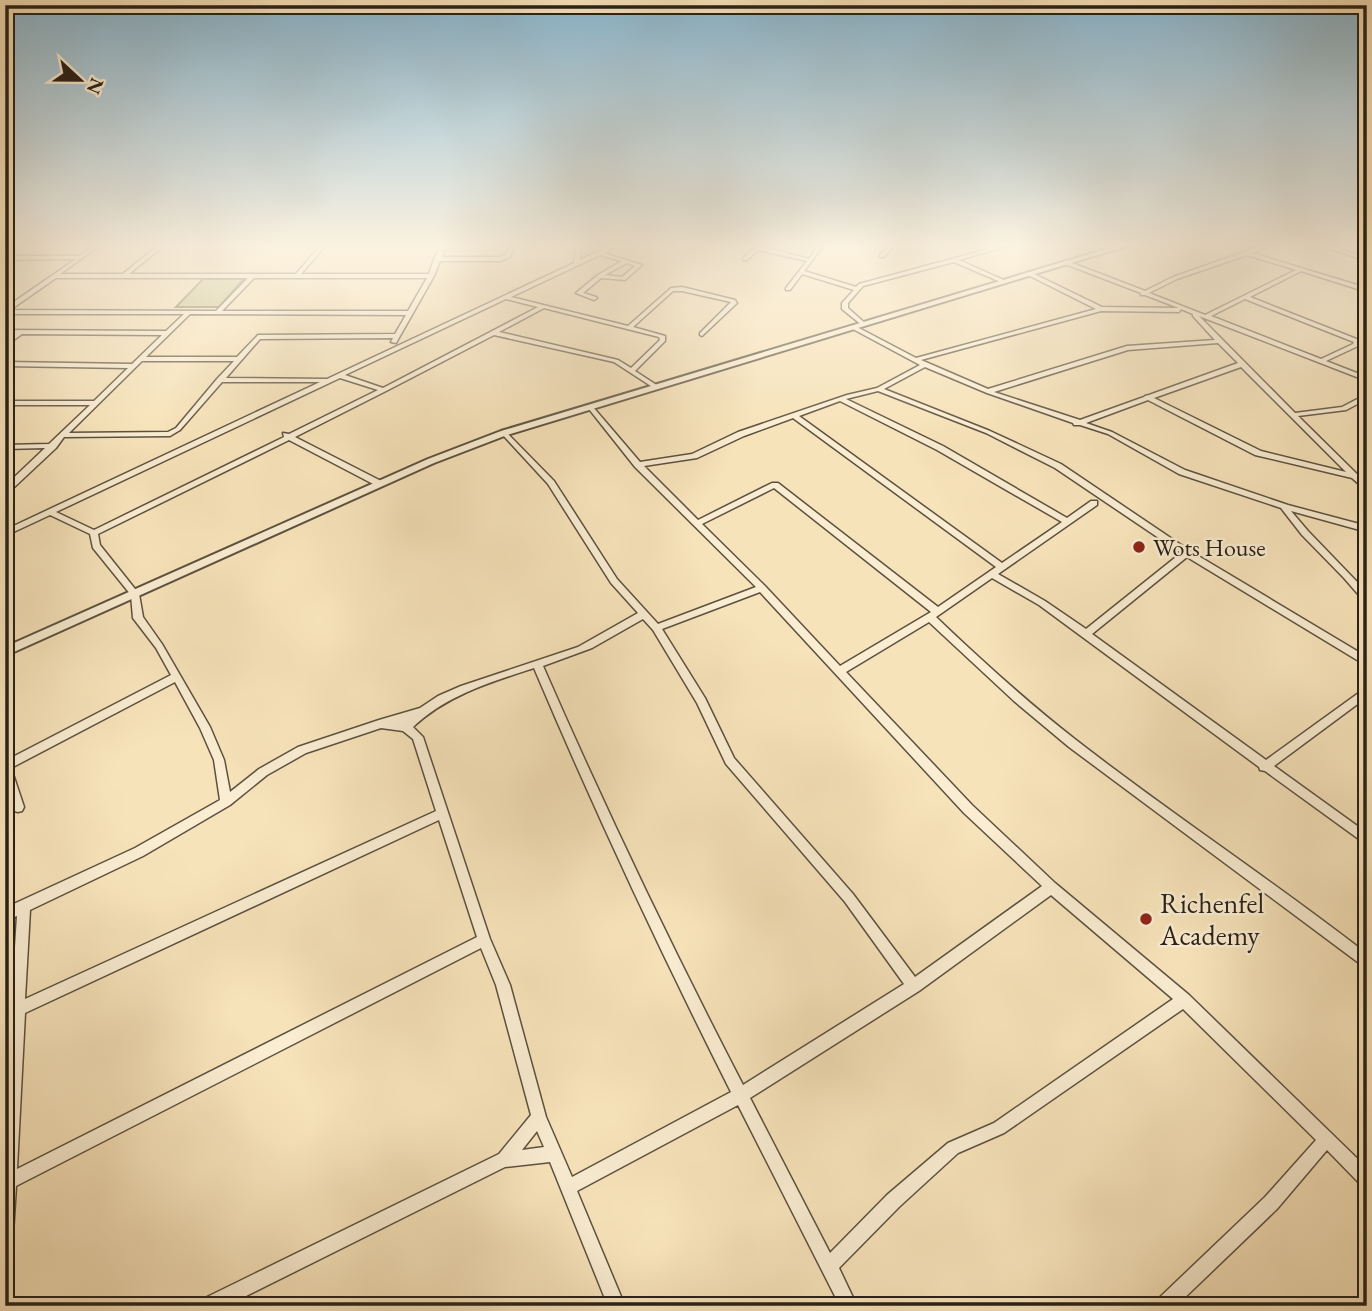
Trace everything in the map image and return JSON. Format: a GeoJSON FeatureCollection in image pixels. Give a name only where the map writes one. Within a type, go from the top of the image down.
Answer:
{"type":"FeatureCollection","features":[{"type":"Feature","properties":{"kind":"street"},"geometry":{"type":"LineString","coordinates":[[218,312],[223,307]]}},
{"type":"Feature","properties":{"kind":"street"},"geometry":{"type":"LineString","coordinates":[[388,351],[414,307]]}},
{"type":"Feature","properties":{"kind":"street"},"geometry":{"type":"LineString","coordinates":[[5,533],[482,307]]}},
{"type":"Feature","properties":{"kind":"street"},"geometry":{"type":"LineString","coordinates":[[94,533],[286,435],[384,390],[542,307]]}},
{"type":"Feature","properties":{"kind":"street"},"geometry":{"type":"LineString","coordinates":[[549,307],[664,338],[657,349],[632,370]]}},
{"type":"Feature","properties":{"kind":"street"},"geometry":{"type":"LineString","coordinates":[[630,327],[652,307]]}},
{"type":"Feature","properties":{"kind":"street"},"geometry":{"type":"LineString","coordinates":[[702,334],[730,307]]}},
{"type":"Feature","properties":{"kind":"street"},"geometry":{"type":"LineString","coordinates":[[845,307],[863,324]]}},
{"type":"Feature","properties":{"kind":"street"},"geometry":{"type":"LineString","coordinates":[[5,637],[9,651],[380,484],[504,433],[920,307]]}},
{"type":"Feature","properties":{"kind":"street"},"geometry":{"type":"LineString","coordinates":[[1097,307],[1101,309]]}},
{"type":"Feature","properties":{"kind":"street"},"geometry":{"type":"LineString","coordinates":[[1177,307],[1367,379]]}},
{"type":"Feature","properties":{"kind":"street"},"geometry":{"type":"LineString","coordinates":[[1205,317],[1227,307]]}},
{"type":"Feature","properties":{"kind":"street"},"geometry":{"type":"LineString","coordinates":[[1270,307],[1357,341],[1356,345],[1321,361]]}},
{"type":"Feature","properties":{"kind":"street"},"geometry":{"type":"LineString","coordinates":[[915,360],[1101,309],[1190,312],[1367,489]]}},
{"type":"Feature","properties":{"kind":"street"},"geometry":{"type":"LineString","coordinates":[[5,311],[411,313]]}},
{"type":"Feature","properties":{"kind":"street"},"geometry":{"type":"LineString","coordinates":[[5,491],[189,312]]}},
{"type":"Feature","properties":{"kind":"street"},"geometry":{"type":"LineString","coordinates":[[403,326],[413,327]]}},
{"type":"Feature","properties":{"kind":"street"},"geometry":{"type":"LineString","coordinates":[[853,327],[925,365],[989,392],[1076,424],[1094,427],[1131,443],[1182,472],[1285,507],[1367,528]]}},
{"type":"Feature","properties":{"kind":"street"},"geometry":{"type":"LineString","coordinates":[[423,328],[432,330]]}},
{"type":"Feature","properties":{"kind":"street"},"geometry":{"type":"LineString","coordinates":[[5,332],[168,332]]}},
{"type":"Feature","properties":{"kind":"street"},"geometry":{"type":"LineString","coordinates":[[5,344],[20,332]]}},
{"type":"Feature","properties":{"kind":"street"},"geometry":{"type":"LineString","coordinates":[[495,334],[616,361],[656,387]]}},
{"type":"Feature","properties":{"kind":"street"},"geometry":{"type":"LineString","coordinates":[[64,435],[170,434],[178,429],[253,339],[262,336],[397,336]]}},
{"type":"Feature","properties":{"kind":"street"},"geometry":{"type":"LineString","coordinates":[[989,392],[1127,348],[1156,343],[1220,341]]}},
{"type":"Feature","properties":{"kind":"street"},"geometry":{"type":"LineString","coordinates":[[141,359],[236,359]]}},
{"type":"Feature","properties":{"kind":"street"},"geometry":{"type":"LineString","coordinates":[[1076,424],[1242,364]]}},
{"type":"Feature","properties":{"kind":"street"},"geometry":{"type":"LineString","coordinates":[[5,365],[134,366]]}},
{"type":"Feature","properties":{"kind":"street"},"geometry":{"type":"LineString","coordinates":[[638,465],[679,461],[741,434],[879,389],[925,365]]}},
{"type":"Feature","properties":{"kind":"street"},"geometry":{"type":"LineString","coordinates":[[338,375],[384,390]]}},
{"type":"Feature","properties":{"kind":"street"},"geometry":{"type":"LineString","coordinates":[[219,380],[328,380]]}},
{"type":"Feature","properties":{"kind":"street"},"geometry":{"type":"LineString","coordinates":[[879,389],[1058,466],[1187,553],[1367,662]]}},
{"type":"Feature","properties":{"kind":"street"},"geometry":{"type":"LineString","coordinates":[[1293,415],[1344,409],[1367,396]]}},
{"type":"Feature","properties":{"kind":"street"},"geometry":{"type":"LineString","coordinates":[[1147,397],[1258,453],[1353,476]]}},
{"type":"Feature","properties":{"kind":"street"},"geometry":{"type":"LineString","coordinates":[[842,400],[940,448],[1067,521]]}},
{"type":"Feature","properties":{"kind":"street"},"geometry":{"type":"LineString","coordinates":[[5,403],[96,403]]}},
{"type":"Feature","properties":{"kind":"street"},"geometry":{"type":"LineString","coordinates":[[591,408],[638,465],[762,588],[968,809],[1051,887],[1184,1000],[1367,1179]]}},
{"type":"Feature","properties":{"kind":"street"},"geometry":{"type":"LineString","coordinates":[[795,416],[1000,566]]}},
{"type":"Feature","properties":{"kind":"street"},"geometry":{"type":"LineString","coordinates":[[504,433],[551,483],[614,581],[656,628],[701,701],[730,761],[849,898],[914,986]]}},
{"type":"Feature","properties":{"kind":"street"},"geometry":{"type":"LineString","coordinates":[[286,435],[380,484]]}},
{"type":"Feature","properties":{"kind":"street"},"geometry":{"type":"LineString","coordinates":[[5,447],[53,446]]}},
{"type":"Feature","properties":{"kind":"street"},"geometry":{"type":"LineString","coordinates":[[696,523],[775,485],[934,614],[997,680],[1073,744],[1313,919],[1367,963]]}},
{"type":"Feature","properties":{"kind":"street"},"geometry":{"type":"LineString","coordinates":[[839,671],[934,614],[1094,503]]}},
{"type":"Feature","properties":{"kind":"street"},"geometry":{"type":"LineString","coordinates":[[1285,507],[1302,532],[1345,573],[1367,599]]}},
{"type":"Feature","properties":{"kind":"street"},"geometry":{"type":"LineString","coordinates":[[50,512],[94,533]]}},
{"type":"Feature","properties":{"kind":"street"},"geometry":{"type":"LineString","coordinates":[[94,533],[96,545],[135,594],[138,618],[159,646],[214,744],[226,802]]}},
{"type":"Feature","properties":{"kind":"street"},"geometry":{"type":"LineString","coordinates":[[1086,634],[1187,553]]}},
{"type":"Feature","properties":{"kind":"street"},"geometry":{"type":"LineString","coordinates":[[991,574],[1042,603],[1086,634],[1367,840]]}},
{"type":"Feature","properties":{"kind":"street"},"geometry":{"type":"LineString","coordinates":[[656,628],[762,588]]}},
{"type":"Feature","properties":{"kind":"street"},"geometry":{"type":"LineString","coordinates":[[5,915],[139,852],[226,802],[263,772],[302,750],[419,712],[499,675],[581,649],[642,615]]}},
{"type":"Feature","properties":{"kind":"street"},"geometry":{"type":"LineString","coordinates":[[537,663],[595,797],[741,1095],[849,1306]]}},
{"type":"Feature","properties":{"kind":"street"},"geometry":{"type":"LineString","coordinates":[[18,807],[5,766],[176,677]]}},
{"type":"Feature","properties":{"kind":"street"},"geometry":{"type":"LineString","coordinates":[[1264,766],[1367,691]]}},
{"type":"Feature","properties":{"kind":"street"},"geometry":{"type":"LineString","coordinates":[[406,727],[419,712]]}},
{"type":"Feature","properties":{"kind":"street"},"geometry":{"type":"LineString","coordinates":[[378,724],[406,727],[418,737],[484,940],[503,985],[539,1117],[617,1306]]}},
{"type":"Feature","properties":{"kind":"street"},"geometry":{"type":"LineString","coordinates":[[21,1008],[443,813]]}},
{"type":"Feature","properties":{"kind":"street"},"geometry":{"type":"LineString","coordinates":[[569,1187],[741,1095],[914,986],[1051,887]]}},
{"type":"Feature","properties":{"kind":"street"},"geometry":{"type":"LineString","coordinates":[[5,1234],[21,1008],[24,908]]}},
{"type":"Feature","properties":{"kind":"street"},"geometry":{"type":"LineString","coordinates":[[9,1181],[484,940]]}},
{"type":"Feature","properties":{"kind":"street"},"geometry":{"type":"LineString","coordinates":[[829,1266],[893,1200],[953,1149],[999,1128],[1184,1000]]}},
{"type":"Feature","properties":{"kind":"street"},"geometry":{"type":"LineString","coordinates":[[504,1158],[539,1117]]}},
{"type":"Feature","properties":{"kind":"street"},"geometry":{"type":"LineString","coordinates":[[1163,1306],[1271,1203],[1326,1140]]}},
{"type":"Feature","properties":{"kind":"street"},"geometry":{"type":"LineString","coordinates":[[207,1306],[504,1158],[554,1154]]}},
{"type":"Feature","properties":{"kind":"place","name":"Wots House"},"geometry":{"type":"Point","coordinates":[1139,547]}},
{"type":"Feature","properties":{"kind":"place","name":"Richenfel Academy"},"geometry":{"type":"Point","coordinates":[1146,919]}}]}
